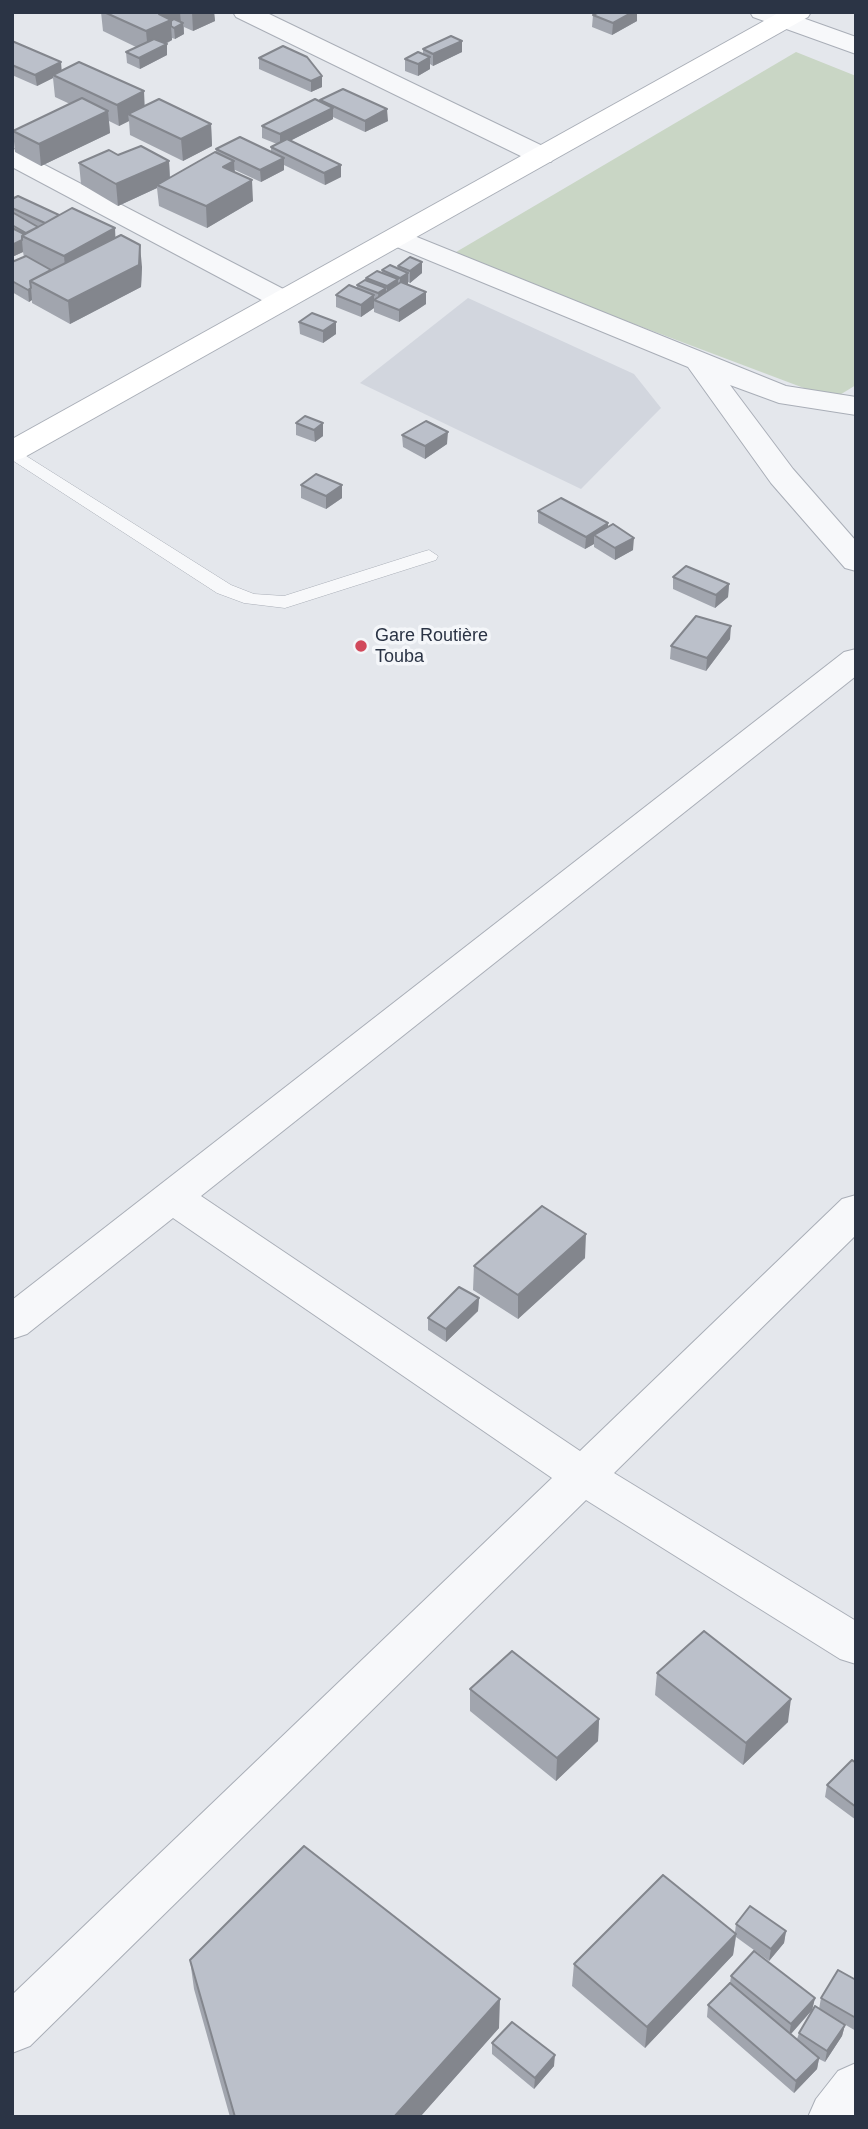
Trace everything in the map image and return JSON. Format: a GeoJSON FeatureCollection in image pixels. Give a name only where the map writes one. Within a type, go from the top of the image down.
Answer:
{"type":"FeatureCollection","features":[{"type":"Feature","properties":{"kind":"main road"},"geometry":{"type":"LineString","coordinates":[[12,452],[281,299],[542,156],[781,15]]}},
{"type":"Feature","properties":{"kind":"street"},"geometry":{"type":"LineString","coordinates":[[245,12],[542,156]]}},
{"type":"Feature","properties":{"kind":"street"},"geometry":{"type":"LineString","coordinates":[[781,15],[856,46]]}},
{"type":"Feature","properties":{"kind":"street"},"geometry":{"type":"LineString","coordinates":[[12,156],[281,299]]}},
{"type":"Feature","properties":{"kind":"street"},"geometry":{"type":"LineString","coordinates":[[397,237],[779,394],[856,406]]}},
{"type":"Feature","properties":{"kind":"street"},"geometry":{"type":"LineString","coordinates":[[698,361],[782,476],[856,561]]}},
{"type":"Feature","properties":{"kind":"street"},"geometry":{"type":"LineString","coordinates":[[12,1323],[856,659]]}},
{"type":"Feature","properties":{"kind":"street"},"geometry":{"type":"LineString","coordinates":[[172,1197],[583,1476],[856,1646]]}},
{"type":"Feature","properties":{"kind":"street"},"geometry":{"type":"LineString","coordinates":[[12,2029],[856,1210]]}},
{"type":"Feature","properties":{"kind":"street"},"geometry":{"type":"LineString","coordinates":[[834,2117],[856,2088]]}},
{"type":"Feature","properties":{"kind":"lane"},"geometry":{"type":"LineString","coordinates":[[12,452],[225,589],[251,599],[285,603],[429,556]]}},
{"type":"Feature","properties":{"kind":"shaded area"},"geometry":{"type":"Polygon","coordinates":[[[468,298],[634,374],[661,408],[581,489],[360,383],[468,298]]]}},
{"type":"Feature","properties":{"kind":"green space"},"geometry":{"type":"Polygon","coordinates":[[[796,52],[856,76],[856,385],[833,399],[451,255],[796,52]]]}},
{"type":"Feature","properties":{"kind":"building"},"geometry":{"type":"Polygon","coordinates":[[[104,12],[163,12],[159,14],[171,20],[146,31],[104,12]]]}},
{"type":"Feature","properties":{"kind":"building"},"geometry":{"type":"Polygon","coordinates":[[[599,12],[633,12],[613,23],[593,15],[599,12]]]}},
{"type":"Feature","properties":{"kind":"building"},"geometry":{"type":"Polygon","coordinates":[[[174,19],[183,23],[174,28],[171,21],[174,19]]]}},
{"type":"Feature","properties":{"kind":"building"},"geometry":{"type":"Polygon","coordinates":[[[451,36],[462,41],[433,54],[423,49],[451,36]]]}},
{"type":"Feature","properties":{"kind":"building"},"geometry":{"type":"Polygon","coordinates":[[[154,39],[167,44],[139,58],[126,52],[154,39]]]}},
{"type":"Feature","properties":{"kind":"building"},"geometry":{"type":"Polygon","coordinates":[[[12,41],[61,62],[35,75],[12,65],[12,41]]]}},
{"type":"Feature","properties":{"kind":"building"},"geometry":{"type":"Polygon","coordinates":[[[283,46],[307,57],[322,76],[311,81],[259,58],[283,46]]]}},
{"type":"Feature","properties":{"kind":"building"},"geometry":{"type":"Polygon","coordinates":[[[418,52],[430,57],[418,64],[405,59],[418,52]]]}},
{"type":"Feature","properties":{"kind":"building"},"geometry":{"type":"Polygon","coordinates":[[[79,62],[144,91],[117,105],[53,75],[79,62]]]}},
{"type":"Feature","properties":{"kind":"building"},"geometry":{"type":"Polygon","coordinates":[[[343,89],[387,109],[365,121],[320,100],[343,89]]]}},
{"type":"Feature","properties":{"kind":"building"},"geometry":{"type":"Polygon","coordinates":[[[82,98],[108,111],[39,144],[13,131],[82,98]]]}},
{"type":"Feature","properties":{"kind":"building"},"geometry":{"type":"Polygon","coordinates":[[[159,99],[211,124],[181,139],[128,114],[159,99]]]}},
{"type":"Feature","properties":{"kind":"building"},"geometry":{"type":"Polygon","coordinates":[[[315,99],[333,108],[280,134],[262,126],[315,99]]]}},
{"type":"Feature","properties":{"kind":"building"},"geometry":{"type":"Polygon","coordinates":[[[240,137],[284,158],[260,170],[216,149],[240,137]]]}},
{"type":"Feature","properties":{"kind":"building"},"geometry":{"type":"Polygon","coordinates":[[[287,139],[341,165],[324,173],[271,147],[287,139]]]}},
{"type":"Feature","properties":{"kind":"building"},"geometry":{"type":"Polygon","coordinates":[[[141,146],[169,161],[116,184],[79,163],[109,150],[118,155],[141,146]]]}},
{"type":"Feature","properties":{"kind":"building"},"geometry":{"type":"Polygon","coordinates":[[[215,152],[234,161],[223,167],[252,180],[206,206],[157,185],[215,152]]]}},
{"type":"Feature","properties":{"kind":"building"},"geometry":{"type":"Polygon","coordinates":[[[18,196],[59,215],[45,223],[12,208],[12,199],[18,196]]]}},
{"type":"Feature","properties":{"kind":"building"},"geometry":{"type":"Polygon","coordinates":[[[72,208],[115,228],[64,256],[22,236],[72,208]]]}},
{"type":"Feature","properties":{"kind":"building"},"geometry":{"type":"Polygon","coordinates":[[[12,212],[38,227],[26,233],[12,225],[12,212]]]}},
{"type":"Feature","properties":{"kind":"building"},"geometry":{"type":"Polygon","coordinates":[[[12,228],[24,234],[22,240],[12,245],[12,228]]]}},
{"type":"Feature","properties":{"kind":"building"},"geometry":{"type":"Polygon","coordinates":[[[121,235],[140,245],[139,265],[68,301],[30,281],[121,235]]]}},
{"type":"Feature","properties":{"kind":"building"},"geometry":{"type":"Polygon","coordinates":[[[26,256],[51,270],[30,281],[31,288],[28,290],[12,281],[12,262],[26,256]]]}},
{"type":"Feature","properties":{"kind":"building"},"geometry":{"type":"Polygon","coordinates":[[[410,257],[422,262],[410,271],[398,266],[410,257]]]}},
{"type":"Feature","properties":{"kind":"building"},"geometry":{"type":"Polygon","coordinates":[[[390,265],[408,273],[400,278],[382,270],[390,265]]]}},
{"type":"Feature","properties":{"kind":"building"},"geometry":{"type":"Polygon","coordinates":[[[377,271],[398,279],[387,286],[366,278],[377,271]]]}},
{"type":"Feature","properties":{"kind":"building"},"geometry":{"type":"Polygon","coordinates":[[[365,280],[386,288],[378,293],[357,285],[365,280]]]}},
{"type":"Feature","properties":{"kind":"building"},"geometry":{"type":"Polygon","coordinates":[[[401,282],[426,292],[399,310],[374,300],[401,282]]]}},
{"type":"Feature","properties":{"kind":"building"},"geometry":{"type":"Polygon","coordinates":[[[349,285],[374,295],[361,305],[336,295],[349,285]]]}},
{"type":"Feature","properties":{"kind":"building"},"geometry":{"type":"Polygon","coordinates":[[[312,313],[336,322],[323,331],[299,322],[312,313]]]}},
{"type":"Feature","properties":{"kind":"building"},"geometry":{"type":"Polygon","coordinates":[[[305,416],[323,423],[314,430],[296,423],[305,416]]]}},
{"type":"Feature","properties":{"kind":"building"},"geometry":{"type":"Polygon","coordinates":[[[426,421],[448,432],[425,446],[402,435],[426,421]]]}},
{"type":"Feature","properties":{"kind":"building"},"geometry":{"type":"Polygon","coordinates":[[[316,474],[342,485],[326,496],[301,485],[316,474]]]}},
{"type":"Feature","properties":{"kind":"building"},"geometry":{"type":"Polygon","coordinates":[[[561,498],[608,523],[586,537],[538,511],[561,498]]]}},
{"type":"Feature","properties":{"kind":"building"},"geometry":{"type":"Polygon","coordinates":[[[613,524],[634,538],[615,548],[594,535],[613,524]]]}},
{"type":"Feature","properties":{"kind":"building"},"geometry":{"type":"Polygon","coordinates":[[[686,566],[729,584],[716,595],[673,577],[686,566]]]}},
{"type":"Feature","properties":{"kind":"building"},"geometry":{"type":"Polygon","coordinates":[[[696,616],[731,626],[707,658],[671,646],[696,616]]]}},
{"type":"Feature","properties":{"kind":"building"},"geometry":{"type":"Polygon","coordinates":[[[542,1206],[586,1234],[518,1295],[474,1266],[542,1206]]]}},
{"type":"Feature","properties":{"kind":"building"},"geometry":{"type":"Polygon","coordinates":[[[459,1287],[479,1298],[446,1329],[428,1318],[459,1287]]]}},
{"type":"Feature","properties":{"kind":"building"},"geometry":{"type":"Polygon","coordinates":[[[704,1631],[791,1699],[746,1743],[657,1673],[704,1631]]]}},
{"type":"Feature","properties":{"kind":"building"},"geometry":{"type":"Polygon","coordinates":[[[512,1651],[599,1719],[557,1758],[470,1689],[512,1651]]]}},
{"type":"Feature","properties":{"kind":"building"},"geometry":{"type":"Polygon","coordinates":[[[852,1760],[856,1763],[856,1807],[827,1785],[852,1760]]]}},
{"type":"Feature","properties":{"kind":"building"},"geometry":{"type":"Polygon","coordinates":[[[304,1846],[500,1999],[394,2117],[235,2117],[190,1960],[304,1846]]]}},
{"type":"Feature","properties":{"kind":"building"},"geometry":{"type":"Polygon","coordinates":[[[663,1875],[736,1934],[647,2027],[574,1964],[663,1875]]]}},
{"type":"Feature","properties":{"kind":"building"},"geometry":{"type":"Polygon","coordinates":[[[750,1906],[786,1931],[771,1949],[736,1924],[750,1906]]]}},
{"type":"Feature","properties":{"kind":"building"},"geometry":{"type":"Polygon","coordinates":[[[754,1951],[815,1998],[791,2024],[731,1976],[754,1951]]]}},
{"type":"Feature","properties":{"kind":"building"},"geometry":{"type":"Polygon","coordinates":[[[838,1970],[856,1980],[856,2018],[821,1998],[838,1970]]]}},
{"type":"Feature","properties":{"kind":"building"},"geometry":{"type":"Polygon","coordinates":[[[730,1983],[819,2058],[796,2081],[708,2005],[730,1983]]]}},
{"type":"Feature","properties":{"kind":"building"},"geometry":{"type":"Polygon","coordinates":[[[815,2006],[845,2025],[827,2051],[799,2033],[815,2006]]]}},
{"type":"Feature","properties":{"kind":"building"},"geometry":{"type":"Polygon","coordinates":[[[512,2022],[555,2055],[535,2078],[492,2043],[512,2022]]]}},
{"type":"Feature","properties":{"kind":"place","name":"Gare Routière Touba"},"geometry":{"type":"Point","coordinates":[361,646]}}]}
